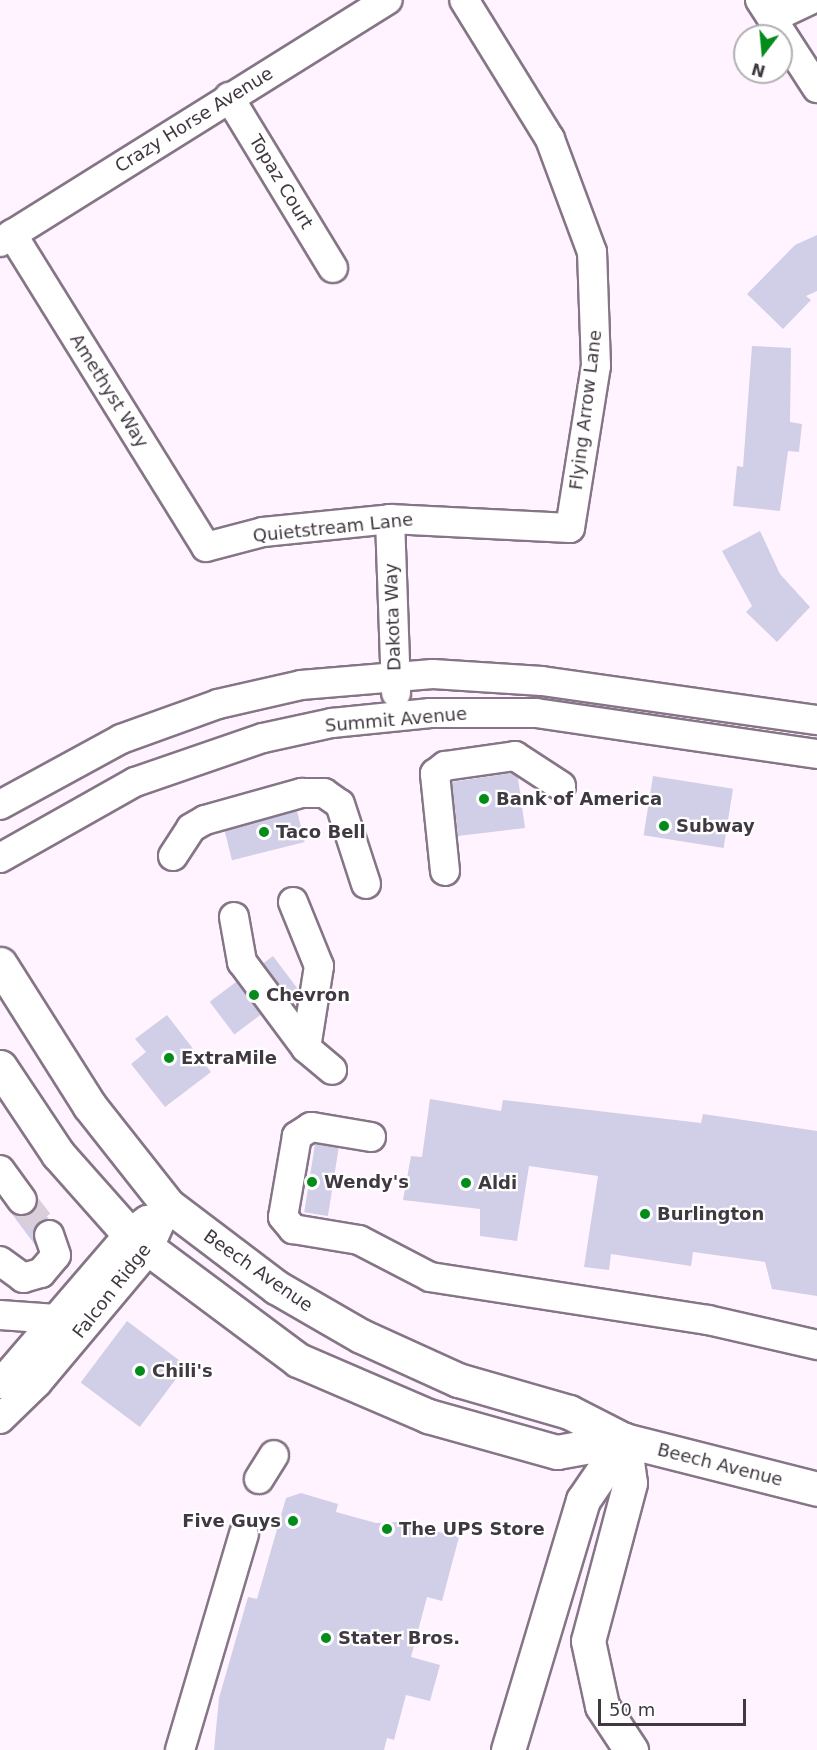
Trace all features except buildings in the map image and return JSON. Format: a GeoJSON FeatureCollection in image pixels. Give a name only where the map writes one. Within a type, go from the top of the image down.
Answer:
{"type":"FeatureCollection","features":[{"type":"Feature","properties":{"kind":"main road","name":"Beech Avenue"},"geometry":{"type":"LineString","coordinates":[[0,964],[89,1105],[168,1205],[276,1287],[361,1336],[458,1380],[568,1412],[624,1440],[817,1489]]}},
{"type":"Feature","properties":{"kind":"main road","name":"Beech Avenue"},"geometry":{"type":"LineString","coordinates":[[0,1067],[58,1154],[138,1243],[254,1332],[366,1392],[557,1452],[624,1440]]}},
{"type":"Feature","properties":{"kind":"main road"},"geometry":{"type":"LineString","coordinates":[[508,1750],[583,1500],[624,1440]]}},
{"type":"Feature","properties":{"kind":"main road"},"geometry":{"type":"LineString","coordinates":[[624,1440],[630,1483],[588,1641],[602,1706],[630,1750]]}},
{"type":"Feature","properties":{"kind":"street","name":"Crazy Horse Avenue"},"geometry":{"type":"LineString","coordinates":[[6,238],[388,0]]}},
{"type":"Feature","properties":{"kind":"street","name":"Flying Arrow Lane"},"geometry":{"type":"LineString","coordinates":[[464,0],[550,140],[592,252],[596,366],[570,528]]}},
{"type":"Feature","properties":{"kind":"street"},"geometry":{"type":"LineString","coordinates":[[810,0],[766,9],[817,88]]}},
{"type":"Feature","properties":{"kind":"street","name":"Topaz Court"},"geometry":{"type":"LineString","coordinates":[[230,97],[333,268]]}},
{"type":"Feature","properties":{"kind":"street","name":"Amethyst Way"},"geometry":{"type":"LineString","coordinates":[[6,238],[206,547]]}},
{"type":"Feature","properties":{"kind":"street","name":"Quietstream Lane"},"geometry":{"type":"LineString","coordinates":[[206,547],[263,532],[390,519],[570,528]]}},
{"type":"Feature","properties":{"kind":"street","name":"Dakota Way"},"geometry":{"type":"LineString","coordinates":[[390,519],[395,676],[399,716]]}},
{"type":"Feature","properties":{"kind":"street","name":"Summit Avenue"},"geometry":{"type":"LineString","coordinates":[[0,805],[121,739],[218,704],[302,685],[395,676],[543,681],[817,720]]}},
{"type":"Feature","properties":{"kind":"street","name":"Summit Avenue"},"geometry":{"type":"LineString","coordinates":[[0,858],[135,782],[212,754],[332,723],[399,716],[536,713],[817,754]]}},
{"type":"Feature","properties":{"kind":"street"},"geometry":{"type":"LineString","coordinates":[[445,871],[435,774],[445,766],[515,756],[561,786]]}},
{"type":"Feature","properties":{"kind":"street"},"geometry":{"type":"LineString","coordinates":[[173,856],[191,828],[205,820],[302,793],[324,793],[340,804],[366,884]]}},
{"type":"Feature","properties":{"kind":"street"},"geometry":{"type":"LineString","coordinates":[[293,902],[319,966],[306,1048]]}},
{"type":"Feature","properties":{"kind":"street"},"geometry":{"type":"LineString","coordinates":[[234,917],[242,962],[306,1048],[332,1070]]}},
{"type":"Feature","properties":{"kind":"street"},"geometry":{"type":"LineString","coordinates":[[371,1137],[311,1127],[297,1136],[283,1217],[293,1229],[359,1240],[430,1277],[708,1320],[817,1345]]}},
{"type":"Feature","properties":{"kind":"street"},"geometry":{"type":"LineString","coordinates":[[0,1170],[22,1200]]}},
{"type":"Feature","properties":{"kind":"street","name":"Falcon Ridge"},"geometry":{"type":"LineString","coordinates":[[0,1419],[168,1205]]}},
{"type":"Feature","properties":{"kind":"street"},"geometry":{"type":"LineString","coordinates":[[0,1261],[23,1278],[41,1273],[56,1255],[49,1235]]}},
{"type":"Feature","properties":{"kind":"street","name":"Falcon Ridge"},"geometry":{"type":"LineString","coordinates":[[0,1384],[56,1319],[138,1243]]}},
{"type":"Feature","properties":{"kind":"street"},"geometry":{"type":"LineString","coordinates":[[0,1315],[56,1319]]}},
{"type":"Feature","properties":{"kind":"street"},"geometry":{"type":"LineString","coordinates":[[259,1479],[274,1455]]}},
{"type":"Feature","properties":{"kind":"street"},"geometry":{"type":"LineString","coordinates":[[180,1750],[244,1534]]}},
{"type":"Feature","properties":{"kind":"tunnel"},"geometry":{"type":"LineString","coordinates":[[22,1200],[49,1235]]}},
{"type":"Feature","properties":{"kind":"place","name":"Bank of America"},"geometry":{"type":"Point","coordinates":[484,799]}},
{"type":"Feature","properties":{"kind":"place","name":"Subway"},"geometry":{"type":"Point","coordinates":[664,826]}},
{"type":"Feature","properties":{"kind":"place","name":"Taco Bell"},"geometry":{"type":"Point","coordinates":[264,832]}},
{"type":"Feature","properties":{"kind":"place","name":"Chevron"},"geometry":{"type":"Point","coordinates":[254,995]}},
{"type":"Feature","properties":{"kind":"place","name":"ExtraMile"},"geometry":{"type":"Point","coordinates":[169,1058]}},
{"type":"Feature","properties":{"kind":"place","name":"Wendy's"},"geometry":{"type":"Point","coordinates":[312,1182]}},
{"type":"Feature","properties":{"kind":"place","name":"Aldi"},"geometry":{"type":"Point","coordinates":[466,1183]}},
{"type":"Feature","properties":{"kind":"place","name":"Burlington"},"geometry":{"type":"Point","coordinates":[645,1214]}},
{"type":"Feature","properties":{"kind":"place","name":"Chili's"},"geometry":{"type":"Point","coordinates":[140,1371]}},
{"type":"Feature","properties":{"kind":"place","name":"Five Guys"},"geometry":{"type":"Point","coordinates":[293,1521]}},
{"type":"Feature","properties":{"kind":"place","name":"The UPS Store"},"geometry":{"type":"Point","coordinates":[387,1529]}},
{"type":"Feature","properties":{"kind":"place","name":"Stater Bros."},"geometry":{"type":"Point","coordinates":[326,1638]}}]}
